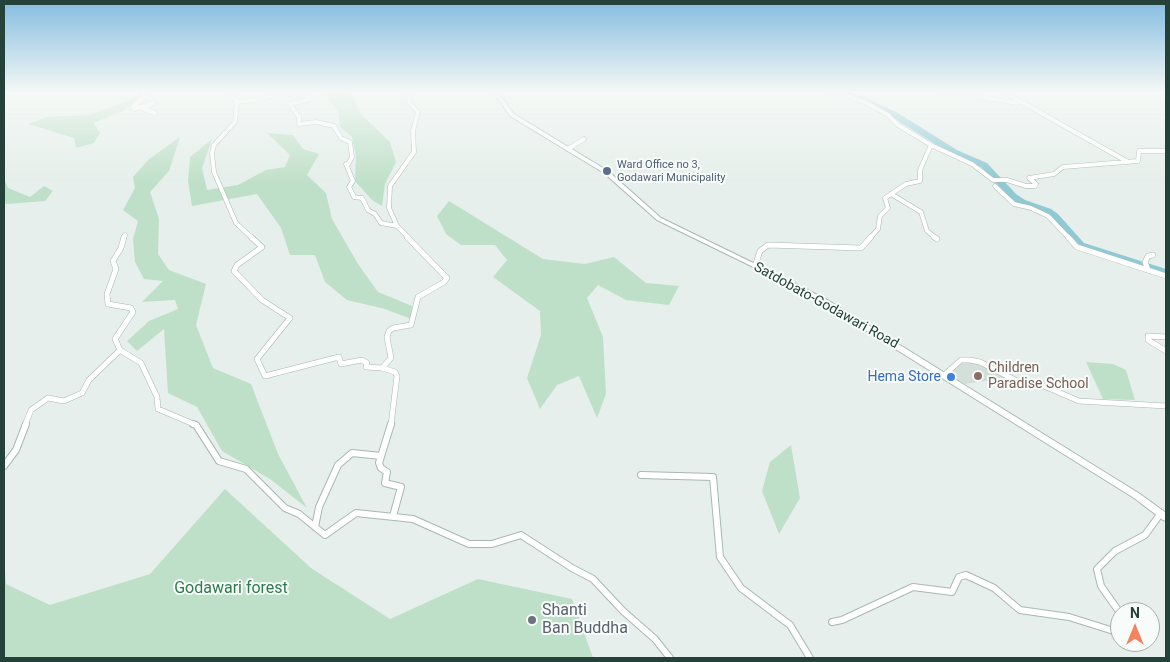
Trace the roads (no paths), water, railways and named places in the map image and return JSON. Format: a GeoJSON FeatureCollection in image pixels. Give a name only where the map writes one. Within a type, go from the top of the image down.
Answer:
{"type":"FeatureCollection","features":[{"type":"Feature","properties":{"kind":"street"},"geometry":{"type":"LineString","coordinates":[[235,122],[214,145],[212,153],[214,172],[236,223],[262,247],[238,265],[234,271],[262,300],[290,318],[257,359],[265,376],[339,357],[341,364],[362,360],[367,363],[366,367],[382,368],[395,372],[397,376],[390,429],[379,463],[387,472],[385,483],[400,486],[393,516]]}},
{"type":"Feature","properties":{"kind":"street"},"geometry":{"type":"LineString","coordinates":[[299,122],[299,124],[316,122],[334,126],[341,138],[350,142],[352,157],[346,164],[353,181],[349,188],[354,197],[362,198],[368,210],[376,214],[381,223],[397,226]]}},
{"type":"Feature","properties":{"kind":"street"},"geometry":{"type":"LineString","coordinates":[[382,368],[391,358],[387,337],[389,331],[394,328],[411,325],[418,297],[444,282],[447,278],[397,226],[389,208],[389,194],[394,179],[414,152],[413,131],[415,122]]}},
{"type":"Feature","properties":{"kind":"street","name":"Satdobato-Godawari Road"},"geometry":{"type":"LineString","coordinates":[[523,122],[606,172],[659,219],[827,303],[944,374],[1164,515]]}},
{"type":"Feature","properties":{"kind":"street"},"geometry":{"type":"LineString","coordinates":[[895,122],[931,145],[972,164],[990,179],[1007,180],[1026,186],[1035,186],[1036,184],[1029,178],[1054,174],[1063,167],[1128,162],[1138,160],[1139,151],[1166,151]]}},
{"type":"Feature","properties":{"kind":"street"},"geometry":{"type":"LineString","coordinates":[[1053,122],[1086,137],[1128,162]]}},
{"type":"Feature","properties":{"kind":"street"},"geometry":{"type":"LineString","coordinates":[[568,150],[584,139]]}},
{"type":"Feature","properties":{"kind":"street"},"geometry":{"type":"LineString","coordinates":[[755,266],[760,250],[768,244],[861,248],[878,230],[880,216],[888,208],[884,198],[906,184],[920,181],[920,170],[931,145]]}},
{"type":"Feature","properties":{"kind":"street"},"geometry":{"type":"LineString","coordinates":[[996,186],[1014,204],[1031,208],[1048,216],[1077,247],[1166,276]]}},
{"type":"Feature","properties":{"kind":"street"},"geometry":{"type":"LineString","coordinates":[[891,194],[921,212],[927,231],[937,239]]}},
{"type":"Feature","properties":{"kind":"street"},"geometry":{"type":"LineString","coordinates":[[125,235],[121,248],[113,261],[116,269],[107,294],[108,304],[116,307],[131,308],[133,312],[114,339],[120,350],[141,363],[157,397],[158,409],[196,425],[219,461],[246,469],[285,508],[299,514],[325,535],[356,513],[413,519],[469,544],[492,544],[521,535],[572,568],[593,579],[623,611],[655,639],[670,658]]}},
{"type":"Feature","properties":{"kind":"street"},"geometry":{"type":"LineString","coordinates":[[1148,270],[1145,262],[1148,256],[1153,255]]}},
{"type":"Feature","properties":{"kind":"street"},"geometry":{"type":"LineString","coordinates":[[1166,337],[1152,334],[1148,336],[1148,340],[1166,351]]}},
{"type":"Feature","properties":{"kind":"street"},"geometry":{"type":"LineString","coordinates":[[4,466],[16,450],[31,410],[48,398],[64,401],[82,392],[89,380],[120,350]]}},
{"type":"Feature","properties":{"kind":"street"},"geometry":{"type":"LineString","coordinates":[[944,374],[961,360],[970,360],[980,362],[1018,381],[1044,386],[1079,401],[1166,406]]}},
{"type":"Feature","properties":{"kind":"street"},"geometry":{"type":"LineString","coordinates":[[315,527],[319,507],[338,465],[352,454],[381,456]]}},
{"type":"Feature","properties":{"kind":"street"},"geometry":{"type":"LineString","coordinates":[[641,476],[713,477],[720,557],[741,588],[790,626],[810,658]]}},
{"type":"Feature","properties":{"kind":"street"},"geometry":{"type":"LineString","coordinates":[[1112,602],[1101,586],[1097,568],[1115,551],[1145,535],[1164,515]]}},
{"type":"Feature","properties":{"kind":"street"},"geometry":{"type":"LineString","coordinates":[[832,622],[842,620],[913,587],[952,592],[959,577],[966,574],[994,588],[1020,610],[1069,617],[1110,630]]}},
{"type":"Feature","properties":{"kind":"waterway"},"geometry":{"type":"LineString","coordinates":[[906,122],[954,152],[984,165],[1013,196],[1022,202],[1048,211],[1055,216],[1081,245],[1166,272]]}},
{"type":"Feature","properties":{"kind":"place","name":"Ward Office no 3, Godawari Municipality"},"geometry":{"type":"Point","coordinates":[607,171]}},
{"type":"Feature","properties":{"kind":"place","name":"Children Paradise School"},"geometry":{"type":"Point","coordinates":[978,376]}},
{"type":"Feature","properties":{"kind":"place","name":"Hema Store"},"geometry":{"type":"Point","coordinates":[951,377]}},
{"type":"Feature","properties":{"kind":"place","name":"Shanti Ban Buddha"},"geometry":{"type":"Point","coordinates":[532,620]}},
{"type":"Feature","properties":{"kind":"park label","name":"Godawari forest"},"geometry":{"type":"Point","coordinates":[231,589]}}]}
